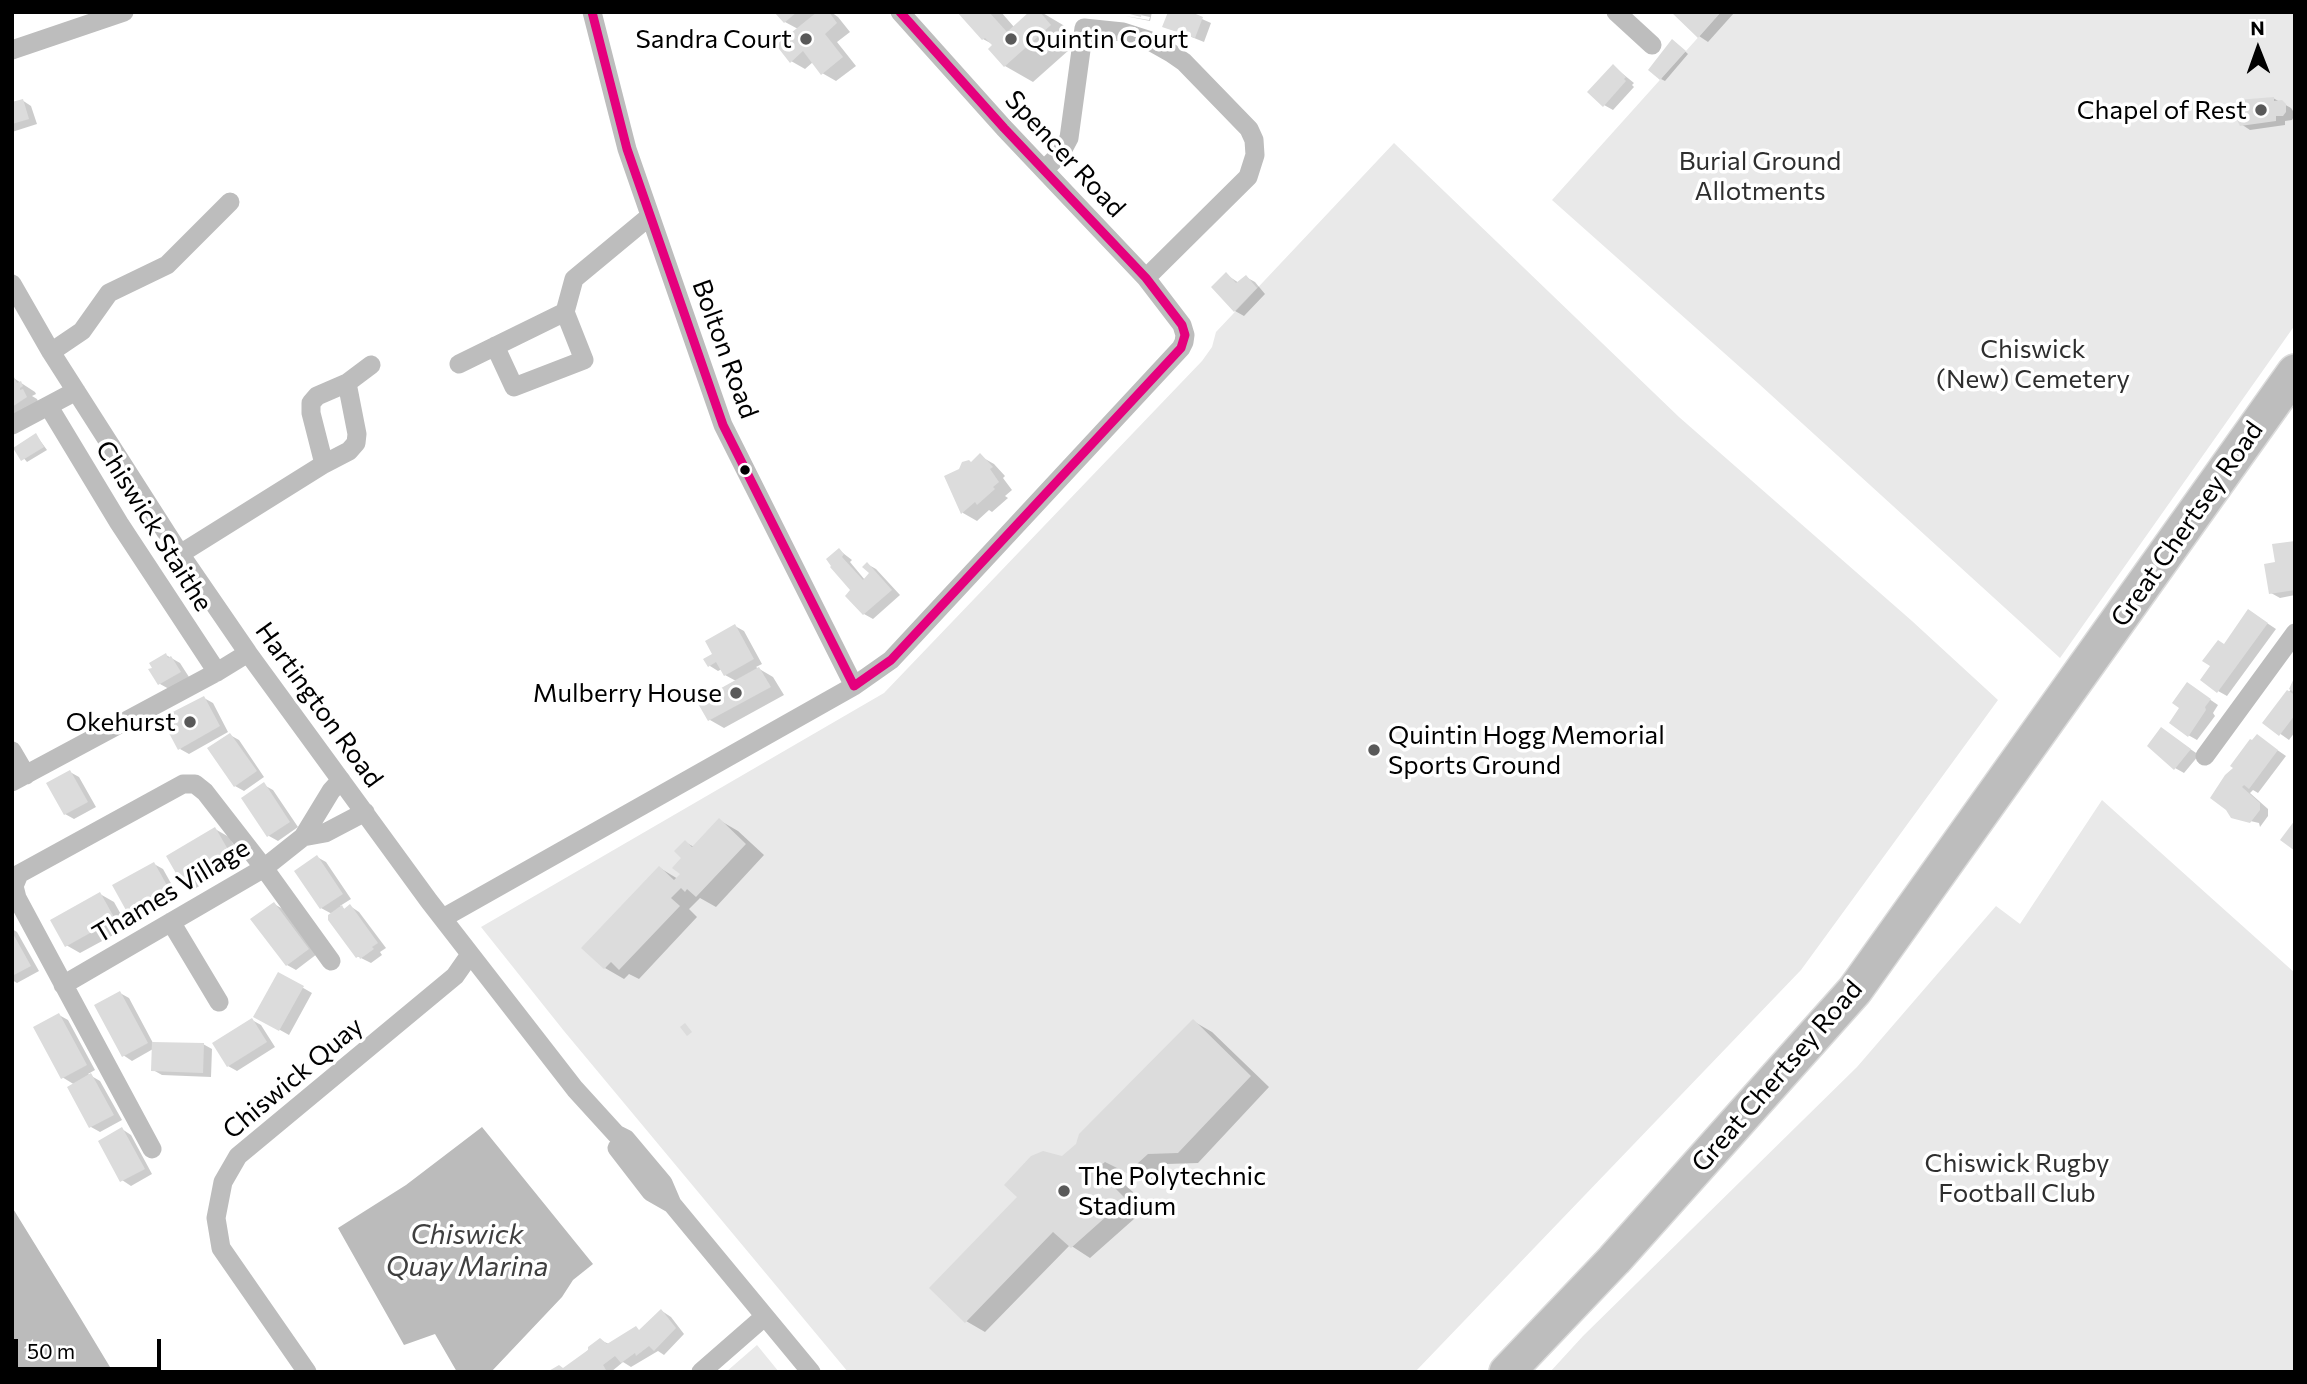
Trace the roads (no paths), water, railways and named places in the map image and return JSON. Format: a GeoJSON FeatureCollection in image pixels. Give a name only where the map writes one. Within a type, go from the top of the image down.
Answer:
{"type":"FeatureCollection","features":[{"type":"Feature","properties":{"kind":"highway","name":"Great Chertsey Road"},"geometry":{"type":"LineString","coordinates":[[1507,1372],[1614,1260],[1855,990],[2295,372]]}},
{"type":"Feature","properties":{"kind":"street"},"geometry":{"type":"LineString","coordinates":[[12,50],[124,12]]}},
{"type":"Feature","properties":{"kind":"street","name":"Bolton Road"},"geometry":{"type":"LineString","coordinates":[[592,12],[627,149],[723,425],[854,687]]}},
{"type":"Feature","properties":{"kind":"street","name":"Spencer Road"},"geometry":{"type":"LineString","coordinates":[[854,687],[891,660],[1181,348],[1185,335],[1182,325],[1146,278],[901,12]]}},
{"type":"Feature","properties":{"kind":"street"},"geometry":{"type":"LineString","coordinates":[[1616,12],[1652,45]]}},
{"type":"Feature","properties":{"kind":"street"},"geometry":{"type":"LineString","coordinates":[[1044,170],[1060,153],[1069,138],[1084,28],[1124,32],[1148,40],[1171,53],[1184,62],[1250,129],[1255,155],[1248,177],[1146,278]]}},
{"type":"Feature","properties":{"kind":"street"},"geometry":{"type":"LineString","coordinates":[[51,352],[82,331],[109,293],[167,265],[230,202]]}},
{"type":"Feature","properties":{"kind":"street"},"geometry":{"type":"LineString","coordinates":[[495,346],[514,387],[584,360],[565,312],[574,279],[650,216]]}},
{"type":"Feature","properties":{"kind":"street","name":"Hartington Road"},"geometry":{"type":"LineString","coordinates":[[12,284],[51,352],[180,554],[248,653],[469,956],[575,1089],[616,1134],[626,1139],[663,1183],[672,1204],[811,1372]]}},
{"type":"Feature","properties":{"kind":"street"},"geometry":{"type":"LineString","coordinates":[[459,364],[565,312]]}},
{"type":"Feature","properties":{"kind":"street"},"geometry":{"type":"LineString","coordinates":[[324,464],[311,403],[317,396],[347,383],[371,365]]}},
{"type":"Feature","properties":{"kind":"street"},"geometry":{"type":"LineString","coordinates":[[180,554],[349,451],[357,435],[347,383]]}},
{"type":"Feature","properties":{"kind":"street"},"geometry":{"type":"LineString","coordinates":[[12,425],[76,391]]}},
{"type":"Feature","properties":{"kind":"street","name":"Chiswick Staithe"},"geometry":{"type":"LineString","coordinates":[[48,407],[119,523],[216,672]]}},
{"type":"Feature","properties":{"kind":"street"},"geometry":{"type":"LineString","coordinates":[[2206,756],[2295,633]]}},
{"type":"Feature","properties":{"kind":"street"},"geometry":{"type":"LineString","coordinates":[[12,751],[19,779],[248,653]]}},
{"type":"Feature","properties":{"kind":"street"},"geometry":{"type":"LineString","coordinates":[[443,918],[854,687]]}},
{"type":"Feature","properties":{"kind":"street","name":"Thames Village"},"geometry":{"type":"LineString","coordinates":[[63,985],[264,867],[303,837],[331,791],[341,780]]}},
{"type":"Feature","properties":{"kind":"street"},"geometry":{"type":"LineString","coordinates":[[152,1149],[17,898],[14,886],[19,874],[183,784],[195,784],[205,792],[264,867],[331,961]]}},
{"type":"Feature","properties":{"kind":"street","name":"Thames Village"},"geometry":{"type":"LineString","coordinates":[[303,837],[324,833],[365,812]]}},
{"type":"Feature","properties":{"kind":"street"},"geometry":{"type":"LineString","coordinates":[[171,922],[219,1002]]}},
{"type":"Feature","properties":{"kind":"street","name":"Chiswick Quay"},"geometry":{"type":"LineString","coordinates":[[307,1372],[222,1248],[216,1218],[223,1182],[239,1156],[455,976],[469,956]]}},
{"type":"Feature","properties":{"kind":"street"},"geometry":{"type":"LineString","coordinates":[[701,1372],[764,1317]]}},
{"type":"Feature","properties":{"kind":"water","name":"Chiswick Quay Marina"},"geometry":{"type":"Polygon","coordinates":[[[482,1127],[593,1264],[573,1280],[562,1297],[491,1372],[457,1372],[435,1334],[404,1345],[338,1228],[406,1185],[482,1127]]]}},
{"type":"Feature","properties":{"kind":"water"},"geometry":{"type":"Polygon","coordinates":[[[12,1207],[78,1314],[113,1372],[12,1372],[12,1207]]]}},
{"type":"Feature","properties":{"kind":"place","name":"Sandra Court"},"geometry":{"type":"Point","coordinates":[806,39]}},
{"type":"Feature","properties":{"kind":"place","name":"Quintin Court"},"geometry":{"type":"Point","coordinates":[1011,39]}},
{"type":"Feature","properties":{"kind":"place","name":"Chapel of Rest"},"geometry":{"type":"Point","coordinates":[2261,110]}},
{"type":"Feature","properties":{"kind":"place","name":"Mulberry House"},"geometry":{"type":"Point","coordinates":[736,693]}},
{"type":"Feature","properties":{"kind":"place","name":"Okehurst"},"geometry":{"type":"Point","coordinates":[190,722]}},
{"type":"Feature","properties":{"kind":"place","name":"Quintin Hogg Memorial Sports Ground"},"geometry":{"type":"Point","coordinates":[1374,750]}},
{"type":"Feature","properties":{"kind":"place","name":"The Polytechnic Stadium"},"geometry":{"type":"Point","coordinates":[1064,1191]}},
{"type":"Feature","properties":{"kind":"park label","name":"Burial Ground Allotments"},"geometry":{"type":"Point","coordinates":[1760,176]}},
{"type":"Feature","properties":{"kind":"park label","name":"Chiswick (New) Cemetery"},"geometry":{"type":"Point","coordinates":[2033,364]}},
{"type":"Feature","properties":{"kind":"park label","name":"Chiswick Rugby Football Club"},"geometry":{"type":"Point","coordinates":[2017,1178]}}]}
